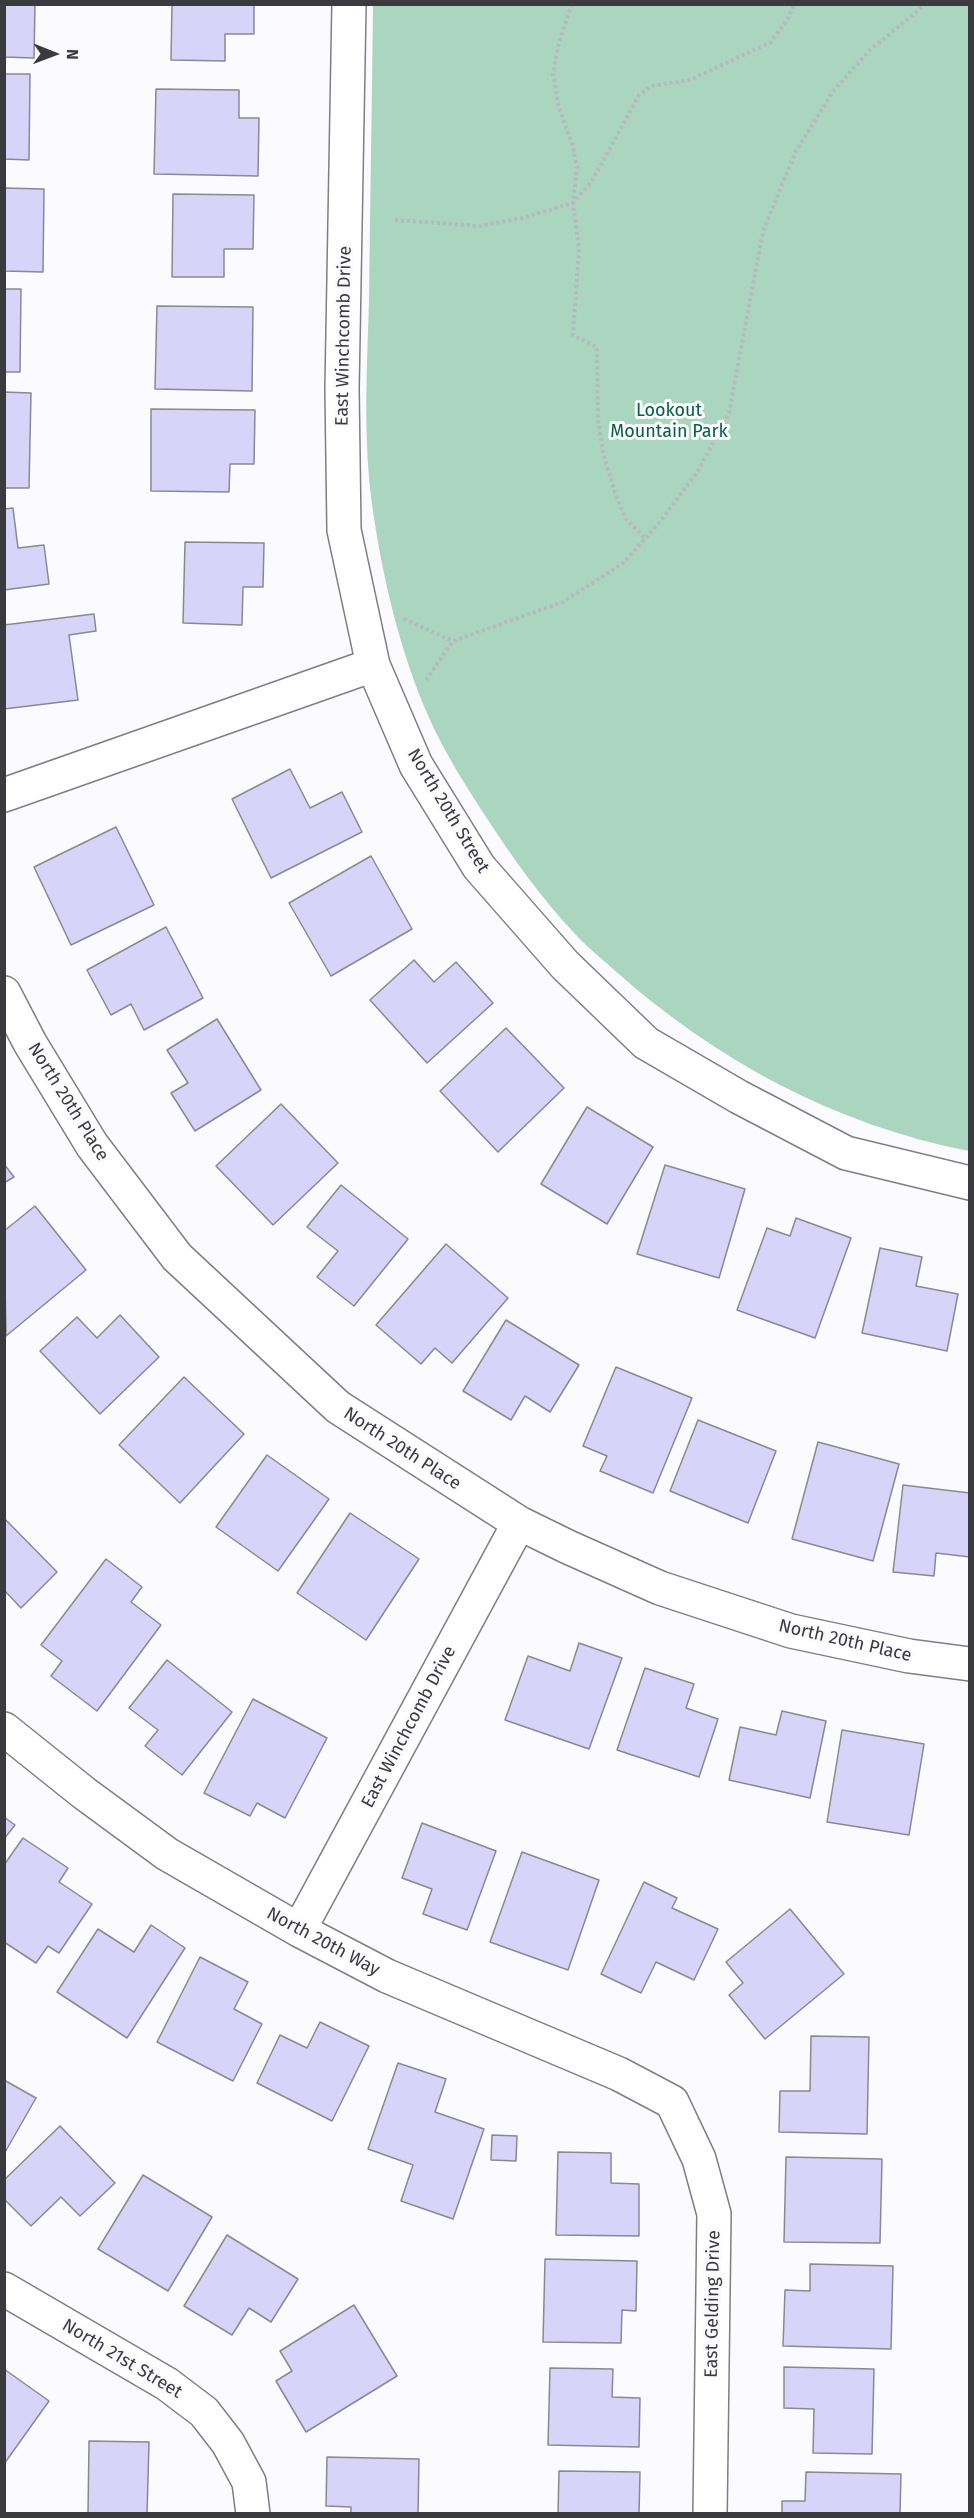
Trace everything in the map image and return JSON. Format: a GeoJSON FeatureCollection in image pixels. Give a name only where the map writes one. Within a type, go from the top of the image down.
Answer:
{"type":"FeatureCollection","features":[{"type":"Feature","properties":{"kind":"street","name":"East Winchcomb Drive"},"geometry":{"type":"LineString","coordinates":[[348,4],[342,389],[344,530],[373,665]]}},
{"type":"Feature","properties":{"kind":"street"},"geometry":{"type":"LineString","coordinates":[[4,795],[373,665]]}},
{"type":"Feature","properties":{"kind":"street","name":"North 20th Street"},"geometry":{"type":"LineString","coordinates":[[373,665],[416,765],[478,867],[565,964],[646,1043],[739,1097],[846,1153],[969,1183]]}},
{"type":"Feature","properties":{"kind":"street","name":"North 20th Place"},"geometry":{"type":"LineString","coordinates":[[4,993],[30,1043],[92,1144],[177,1257],[338,1407],[519,1523],[660,1588],[791,1631],[909,1656],[969,1664]]}},
{"type":"Feature","properties":{"kind":"street","name":"East Winchcomb Drive"},"geometry":{"type":"LineString","coordinates":[[299,1930],[519,1523]]}},
{"type":"Feature","properties":{"kind":"street","name":"North 20th Way"},"geometry":{"type":"LineString","coordinates":[[4,1729],[84,1793],[167,1854],[299,1930],[387,1976],[619,2074],[672,2102]]}},
{"type":"Feature","properties":{"kind":"street","name":"East Gelding Drive"},"geometry":{"type":"LineString","coordinates":[[672,2102],[699,2159],[714,2214],[710,2514]]}},
{"type":"Feature","properties":{"kind":"street","name":"North 21st Street"},"geometry":{"type":"LineString","coordinates":[[4,2289],[167,2384],[204,2412],[228,2443],[249,2482],[253,2514]]}},
{"type":"Feature","properties":{"kind":"path"},"geometry":{"type":"LineString","coordinates":[[572,4],[559,42],[553,74],[577,167],[573,203],[579,249],[573,336],[597,347],[598,419],[603,452],[615,493],[626,519],[645,538]]}},
{"type":"Feature","properties":{"kind":"path"},"geometry":{"type":"LineString","coordinates":[[395,220],[480,226],[522,218],[573,203],[592,181],[639,95],[651,86],[701,76],[771,42],[788,18],[794,4]]}},
{"type":"Feature","properties":{"kind":"path"},"geometry":{"type":"LineString","coordinates":[[426,680],[453,640],[563,602],[622,564],[698,471],[729,413],[763,231],[796,151],[834,90],[870,50],[926,4]]}},
{"type":"Feature","properties":{"kind":"path"},"geometry":{"type":"LineString","coordinates":[[404,619],[453,640]]}},
{"type":"Feature","properties":{"kind":"green space","name":"Lookout Mountain Park"},"geometry":{"type":"Polygon","coordinates":[[[373,5],[969,5],[969,1151],[919,1139],[824,1106],[735,1060],[652,1002],[585,944],[552,908],[498,835],[443,746],[419,694],[401,641],[381,559],[369,479],[366,402],[373,5]]]}},
{"type":"Feature","properties":{"kind":"building"},"geometry":{"type":"Polygon","coordinates":[[[4,4],[35,4],[34,58],[4,57],[4,4]]]}},
{"type":"Feature","properties":{"kind":"building"},"geometry":{"type":"Polygon","coordinates":[[[172,4],[254,4],[254,34],[225,34],[225,61],[171,60],[172,4]]]}},
{"type":"Feature","properties":{"kind":"building"},"geometry":{"type":"Polygon","coordinates":[[[4,74],[30,74],[29,160],[4,159],[4,74]]]}},
{"type":"Feature","properties":{"kind":"building"},"geometry":{"type":"Polygon","coordinates":[[[156,89],[239,90],[239,118],[259,118],[258,176],[154,174],[156,89]]]}},
{"type":"Feature","properties":{"kind":"building"},"geometry":{"type":"Polygon","coordinates":[[[4,188],[44,189],[43,272],[4,271],[4,188]]]}},
{"type":"Feature","properties":{"kind":"building"},"geometry":{"type":"Polygon","coordinates":[[[173,194],[254,195],[253,249],[224,249],[224,277],[172,277],[173,194]]]}},
{"type":"Feature","properties":{"kind":"building"},"geometry":{"type":"Polygon","coordinates":[[[4,289],[21,289],[20,372],[4,372],[4,289]]]}},
{"type":"Feature","properties":{"kind":"building"},"geometry":{"type":"Polygon","coordinates":[[[157,306],[253,307],[252,391],[155,389],[157,306]]]}},
{"type":"Feature","properties":{"kind":"building"},"geometry":{"type":"Polygon","coordinates":[[[4,392],[31,393],[29,488],[4,488],[4,392]]]}},
{"type":"Feature","properties":{"kind":"building"},"geometry":{"type":"Polygon","coordinates":[[[151,409],[255,410],[254,464],[230,464],[229,492],[151,491],[151,409]]]}},
{"type":"Feature","properties":{"kind":"building"},"geometry":{"type":"Polygon","coordinates":[[[13,508],[18,548],[44,545],[49,584],[4,590],[4,509],[13,508]]]}},
{"type":"Feature","properties":{"kind":"building"},"geometry":{"type":"Polygon","coordinates":[[[185,542],[264,543],[263,587],[243,587],[242,625],[183,623],[185,542]]]}},
{"type":"Feature","properties":{"kind":"building"},"geometry":{"type":"Polygon","coordinates":[[[94,614],[96,631],[69,635],[78,700],[4,709],[4,625],[94,614]]]}},
{"type":"Feature","properties":{"kind":"building"},"geometry":{"type":"Polygon","coordinates":[[[290,769],[310,808],[342,792],[362,832],[271,878],[232,799],[290,769]]]}},
{"type":"Feature","properties":{"kind":"building"},"geometry":{"type":"Polygon","coordinates":[[[116,827],[154,905],[71,945],[34,867],[116,827]]]}},
{"type":"Feature","properties":{"kind":"building"},"geometry":{"type":"Polygon","coordinates":[[[371,856],[412,929],[331,976],[289,903],[371,856]]]}},
{"type":"Feature","properties":{"kind":"building"},"geometry":{"type":"Polygon","coordinates":[[[166,927],[203,998],[144,1030],[131,1004],[111,1015],[87,970],[166,927]]]}},
{"type":"Feature","properties":{"kind":"building"},"geometry":{"type":"Polygon","coordinates":[[[414,960],[434,982],[456,962],[493,1003],[427,1063],[370,1000],[414,960]]]}},
{"type":"Feature","properties":{"kind":"building"},"geometry":{"type":"Polygon","coordinates":[[[217,1019],[261,1090],[195,1131],[171,1093],[188,1083],[167,1050],[217,1019]]]}},
{"type":"Feature","properties":{"kind":"building"},"geometry":{"type":"Polygon","coordinates":[[[506,1028],[564,1088],[498,1152],[440,1091],[506,1028]]]}},
{"type":"Feature","properties":{"kind":"building"},"geometry":{"type":"Polygon","coordinates":[[[281,1104],[338,1163],[273,1225],[216,1166],[281,1104]]]}},
{"type":"Feature","properties":{"kind":"building"},"geometry":{"type":"Polygon","coordinates":[[[587,1107],[653,1147],[607,1224],[541,1184],[587,1107]]]}},
{"type":"Feature","properties":{"kind":"building"},"geometry":{"type":"Polygon","coordinates":[[[4,1164],[14,1177],[4,1183],[4,1164]]]}},
{"type":"Feature","properties":{"kind":"building"},"geometry":{"type":"Polygon","coordinates":[[[665,1165],[745,1189],[719,1278],[637,1254],[665,1165]]]}},
{"type":"Feature","properties":{"kind":"building"},"geometry":{"type":"Polygon","coordinates":[[[341,1185],[408,1239],[354,1306],[317,1277],[338,1251],[307,1227],[341,1185]]]}},
{"type":"Feature","properties":{"kind":"building"},"geometry":{"type":"Polygon","coordinates":[[[35,1206],[86,1270],[6,1336],[4,1231],[35,1206]]]}},
{"type":"Feature","properties":{"kind":"building"},"geometry":{"type":"Polygon","coordinates":[[[796,1218],[851,1238],[815,1338],[737,1310],[767,1228],[790,1236],[796,1218]]]}},
{"type":"Feature","properties":{"kind":"building"},"geometry":{"type":"Polygon","coordinates":[[[446,1244],[508,1298],[452,1363],[435,1348],[421,1364],[376,1325],[446,1244]]]}},
{"type":"Feature","properties":{"kind":"building"},"geometry":{"type":"Polygon","coordinates":[[[880,1248],[922,1257],[916,1286],[958,1294],[947,1351],[862,1333],[880,1248]]]}},
{"type":"Feature","properties":{"kind":"building"},"geometry":{"type":"Polygon","coordinates":[[[120,1315],[159,1357],[100,1414],[40,1351],[77,1317],[97,1338],[120,1315]]]}},
{"type":"Feature","properties":{"kind":"building"},"geometry":{"type":"Polygon","coordinates":[[[506,1320],[579,1365],[550,1412],[525,1396],[511,1420],[463,1391],[506,1320]]]}},
{"type":"Feature","properties":{"kind":"building"},"geometry":{"type":"Polygon","coordinates":[[[616,1367],[692,1398],[653,1493],[600,1471],[607,1456],[583,1446],[616,1367]]]}},
{"type":"Feature","properties":{"kind":"building"},"geometry":{"type":"Polygon","coordinates":[[[184,1377],[244,1434],[180,1503],[119,1445],[184,1377]]]}},
{"type":"Feature","properties":{"kind":"building"},"geometry":{"type":"Polygon","coordinates":[[[698,1420],[776,1451],[748,1523],[670,1491],[698,1420]]]}},
{"type":"Feature","properties":{"kind":"building"},"geometry":{"type":"Polygon","coordinates":[[[818,1442],[899,1464],[873,1561],[792,1539],[818,1442]]]}},
{"type":"Feature","properties":{"kind":"building"},"geometry":{"type":"Polygon","coordinates":[[[267,1455],[329,1499],[278,1571],[216,1527],[267,1455]]]}},
{"type":"Feature","properties":{"kind":"building"},"geometry":{"type":"Polygon","coordinates":[[[903,1485],[970,1493],[970,1557],[936,1553],[934,1576],[893,1572],[903,1485]]]}},
{"type":"Feature","properties":{"kind":"building"},"geometry":{"type":"Polygon","coordinates":[[[350,1513],[419,1559],[366,1640],[297,1593],[350,1513]]]}},
{"type":"Feature","properties":{"kind":"building"},"geometry":{"type":"Polygon","coordinates":[[[4,1518],[57,1572],[21,1608],[4,1590],[4,1518]]]}},
{"type":"Feature","properties":{"kind":"building"},"geometry":{"type":"Polygon","coordinates":[[[106,1559],[142,1587],[131,1602],[161,1625],[97,1711],[51,1676],[62,1661],[41,1645],[106,1559]]]}},
{"type":"Feature","properties":{"kind":"building"},"geometry":{"type":"Polygon","coordinates":[[[579,1643],[622,1658],[589,1749],[505,1720],[528,1656],[570,1671],[579,1643]]]}},
{"type":"Feature","properties":{"kind":"building"},"geometry":{"type":"Polygon","coordinates":[[[167,1660],[232,1712],[182,1775],[145,1746],[158,1730],[129,1708],[167,1660]]]}},
{"type":"Feature","properties":{"kind":"building"},"geometry":{"type":"Polygon","coordinates":[[[645,1668],[694,1684],[686,1708],[718,1719],[699,1777],[617,1750],[645,1668]]]}},
{"type":"Feature","properties":{"kind":"building"},"geometry":{"type":"Polygon","coordinates":[[[253,1699],[327,1738],[285,1818],[257,1803],[250,1816],[204,1793],[253,1699]]]}},
{"type":"Feature","properties":{"kind":"building"},"geometry":{"type":"Polygon","coordinates":[[[782,1711],[826,1721],[810,1798],[729,1780],[740,1727],[776,1735],[782,1711]]]}},
{"type":"Feature","properties":{"kind":"building"},"geometry":{"type":"Polygon","coordinates":[[[842,1730],[924,1744],[909,1835],[827,1822],[842,1730]]]}},
{"type":"Feature","properties":{"kind":"building"},"geometry":{"type":"Polygon","coordinates":[[[4,1817],[15,1825],[4,1839],[4,1817]]]}},
{"type":"Feature","properties":{"kind":"building"},"geometry":{"type":"Polygon","coordinates":[[[422,1823],[496,1851],[467,1930],[423,1914],[432,1889],[402,1878],[422,1823]]]}},
{"type":"Feature","properties":{"kind":"building"},"geometry":{"type":"Polygon","coordinates":[[[23,1838],[68,1868],[59,1882],[92,1904],[59,1953],[48,1946],[36,1963],[4,1942],[4,1865],[23,1838]]]}},
{"type":"Feature","properties":{"kind":"building"},"geometry":{"type":"Polygon","coordinates":[[[522,1852],[599,1880],[568,1970],[490,1942],[522,1852]]]}},
{"type":"Feature","properties":{"kind":"building"},"geometry":{"type":"Polygon","coordinates":[[[644,1882],[677,1898],[672,1908],[718,1929],[694,1980],[656,1962],[641,1993],[601,1974],[644,1882]]]}},
{"type":"Feature","properties":{"kind":"building"},"geometry":{"type":"Polygon","coordinates":[[[790,1909],[844,1974],[765,2039],[729,1995],[743,1983],[726,1962],[790,1909]]]}},
{"type":"Feature","properties":{"kind":"building"},"geometry":{"type":"Polygon","coordinates":[[[151,1925],[185,1948],[127,2038],[57,1992],[98,1929],[134,1952],[151,1925]]]}},
{"type":"Feature","properties":{"kind":"building"},"geometry":{"type":"Polygon","coordinates":[[[200,1957],[248,1982],[234,2009],[262,2024],[233,2081],[157,2042],[200,1957]]]}},
{"type":"Feature","properties":{"kind":"building"},"geometry":{"type":"Polygon","coordinates":[[[320,2022],[369,2046],[332,2121],[257,2083],[280,2035],[307,2048],[320,2022]]]}},
{"type":"Feature","properties":{"kind":"building"},"geometry":{"type":"Polygon","coordinates":[[[811,2036],[869,2037],[867,2134],[779,2132],[780,2091],[810,2091],[811,2036]]]}},
{"type":"Feature","properties":{"kind":"building"},"geometry":{"type":"Polygon","coordinates":[[[398,2063],[446,2079],[435,2112],[484,2129],[453,2219],[401,2201],[413,2165],[368,2149],[398,2063]]]}},
{"type":"Feature","properties":{"kind":"building"},"geometry":{"type":"Polygon","coordinates":[[[4,2080],[36,2098],[4,2154],[4,2080]]]}},
{"type":"Feature","properties":{"kind":"building"},"geometry":{"type":"Polygon","coordinates":[[[60,2126],[115,2183],[80,2216],[61,2197],[31,2226],[4,2199],[4,2180],[60,2126]]]}},
{"type":"Feature","properties":{"kind":"building"},"geometry":{"type":"Polygon","coordinates":[[[492,2135],[517,2136],[516,2161],[491,2160],[492,2135]]]}},
{"type":"Feature","properties":{"kind":"building"},"geometry":{"type":"Polygon","coordinates":[[[558,2152],[611,2153],[611,2183],[639,2184],[639,2236],[556,2235],[558,2152]]]}},
{"type":"Feature","properties":{"kind":"building"},"geometry":{"type":"Polygon","coordinates":[[[786,2157],[882,2159],[880,2243],[784,2242],[786,2157]]]}},
{"type":"Feature","properties":{"kind":"building"},"geometry":{"type":"Polygon","coordinates":[[[143,2175],[212,2217],[168,2291],[98,2249],[143,2175]]]}},
{"type":"Feature","properties":{"kind":"building"},"geometry":{"type":"Polygon","coordinates":[[[227,2235],[298,2279],[271,2322],[249,2308],[232,2335],[184,2306],[227,2235]]]}},
{"type":"Feature","properties":{"kind":"building"},"geometry":{"type":"Polygon","coordinates":[[[545,2259],[637,2261],[636,2311],[622,2310],[621,2343],[543,2342],[545,2259]]]}},
{"type":"Feature","properties":{"kind":"building"},"geometry":{"type":"Polygon","coordinates":[[[810,2264],[893,2266],[891,2349],[783,2346],[785,2290],[810,2291],[810,2264]]]}},
{"type":"Feature","properties":{"kind":"building"},"geometry":{"type":"Polygon","coordinates":[[[354,2305],[397,2376],[306,2432],[276,2381],[292,2371],[280,2351],[354,2305]]]}},
{"type":"Feature","properties":{"kind":"building"},"geometry":{"type":"Polygon","coordinates":[[[784,2367],[874,2369],[872,2454],[813,2453],[814,2409],[784,2408],[784,2367]]]}},
{"type":"Feature","properties":{"kind":"building"},"geometry":{"type":"Polygon","coordinates":[[[550,2368],[613,2369],[612,2397],[640,2398],[639,2447],[548,2445],[550,2368]]]}},
{"type":"Feature","properties":{"kind":"building"},"geometry":{"type":"Polygon","coordinates":[[[4,2369],[49,2401],[4,2464],[4,2369]]]}},
{"type":"Feature","properties":{"kind":"building"},"geometry":{"type":"Polygon","coordinates":[[[89,2441],[149,2442],[147,2514],[88,2514],[89,2441]]]}},
{"type":"Feature","properties":{"kind":"building"},"geometry":{"type":"Polygon","coordinates":[[[327,2457],[419,2459],[418,2514],[351,2514],[351,2507],[326,2506],[327,2457]]]}},
{"type":"Feature","properties":{"kind":"building"},"geometry":{"type":"Polygon","coordinates":[[[559,2471],[640,2472],[639,2514],[558,2514],[559,2471]]]}},
{"type":"Feature","properties":{"kind":"building"},"geometry":{"type":"Polygon","coordinates":[[[806,2472],[901,2474],[900,2514],[782,2514],[782,2501],[805,2501],[806,2472]]]}}]}
